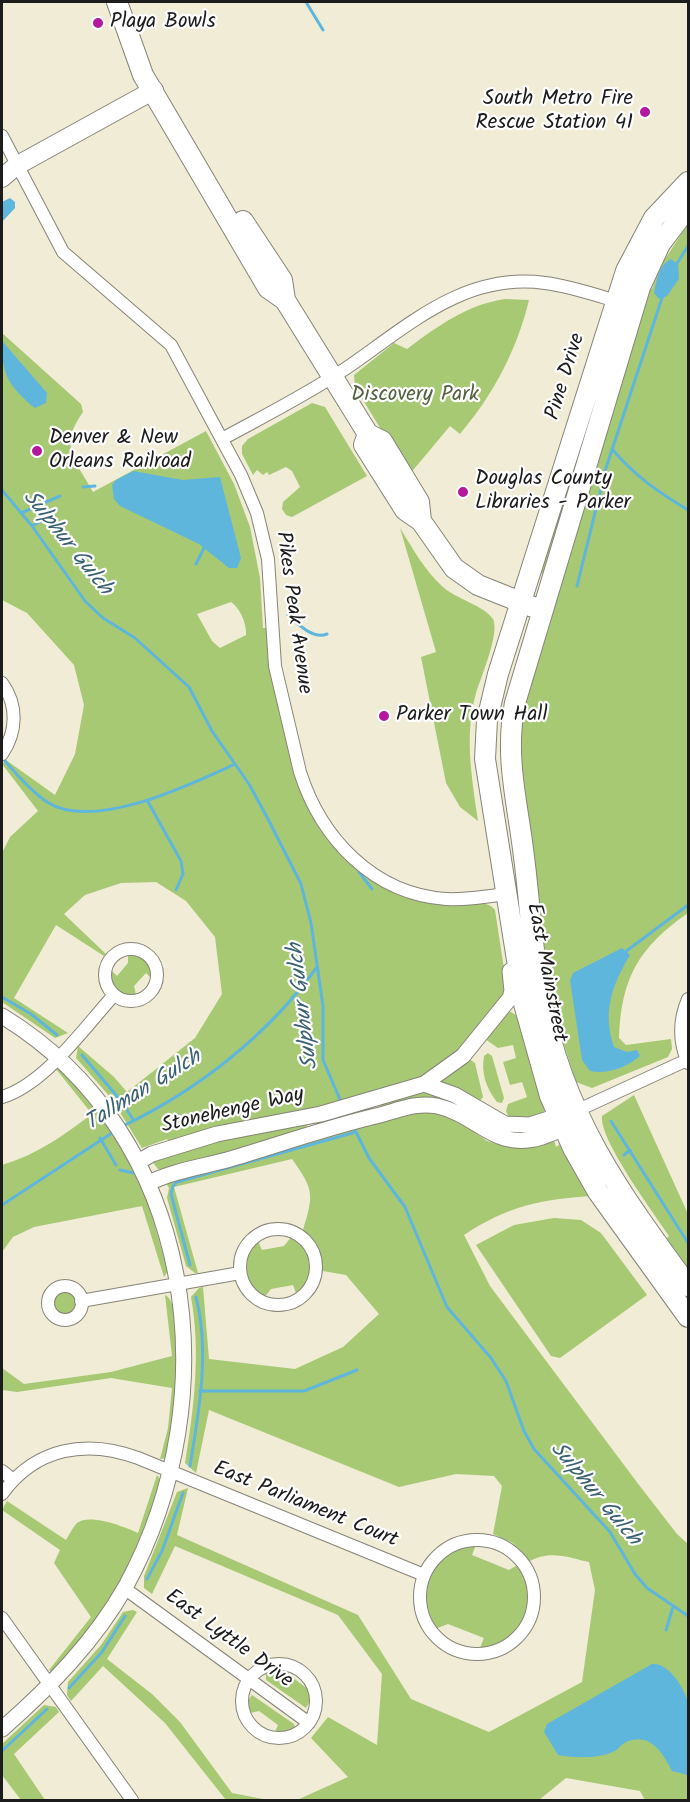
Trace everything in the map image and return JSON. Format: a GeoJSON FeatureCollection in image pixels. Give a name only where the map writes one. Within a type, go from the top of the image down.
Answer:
{"type":"FeatureCollection","features":[{"type":"Feature","properties":{"kind":"main road"},"geometry":{"type":"LineString","coordinates":[[117,2],[143,75],[154,90],[268,288],[285,300],[368,434],[364,445],[405,510],[421,521],[442,554],[461,574],[477,585],[544,611]]}},
{"type":"Feature","properties":{"kind":"main road"},"geometry":{"type":"LineString","coordinates":[[128,2],[152,70],[154,90]]}},
{"type":"Feature","properties":{"kind":"main road"},"geometry":{"type":"LineString","coordinates":[[2,178],[9,166],[154,90]]}},
{"type":"Feature","properties":{"kind":"main road","name":"Pine Drive"},"geometry":{"type":"LineString","coordinates":[[521,602],[630,260],[648,227],[669,200],[688,182]]}},
{"type":"Feature","properties":{"kind":"main road","name":"Pine Drive"},"geometry":{"type":"LineString","coordinates":[[544,611],[605,397],[643,279],[662,241],[688,207]]}},
{"type":"Feature","properties":{"kind":"main road","name":"East Mainstreet"},"geometry":{"type":"LineString","coordinates":[[521,602],[498,674],[485,739],[487,779],[529,1029],[598,1192],[688,1317]]}},
{"type":"Feature","properties":{"kind":"main road","name":"East Mainstreet"},"geometry":{"type":"LineString","coordinates":[[544,611],[515,704],[510,757],[541,996],[555,1054],[566,1118],[688,1286]]}},
{"type":"Feature","properties":{"kind":"street","name":"Pikes Peak Avenue"},"geometry":{"type":"LineString","coordinates":[[2,136],[9,166],[63,252],[171,345],[250,495],[262,533],[272,587],[275,666],[300,772],[322,820],[356,862],[396,887],[432,897],[449,899],[505,894]]}},
{"type":"Feature","properties":{"kind":"street"},"geometry":{"type":"LineString","coordinates":[[222,439],[333,377],[441,302],[485,285],[514,281],[544,283],[616,301]]}},
{"type":"Feature","properties":{"kind":"street"},"geometry":{"type":"LineString","coordinates":[[2,683],[10,699],[14,720],[9,741],[2,754]]}},
{"type":"Feature","properties":{"kind":"street"},"geometry":{"type":"LineString","coordinates":[[424,1084],[463,1056],[510,998],[512,991],[507,954],[513,939]]}},
{"type":"Feature","properties":{"kind":"street"},"geometry":{"type":"LineString","coordinates":[[129,948],[143,951],[151,957],[158,974],[154,987],[148,994],[131,1001],[114,994],[105,978],[107,964],[112,956],[129,948]]}},
{"type":"Feature","properties":{"kind":"street"},"geometry":{"type":"LineString","coordinates":[[2,1097],[33,1082],[114,994]]}},
{"type":"Feature","properties":{"kind":"street"},"geometry":{"type":"LineString","coordinates":[[688,999],[683,1014],[681,1036],[688,1062]]}},
{"type":"Feature","properties":{"kind":"street"},"geometry":{"type":"LineString","coordinates":[[2,1016],[58,1056],[83,1082],[110,1116],[149,1183],[165,1230],[177,1284],[184,1370],[180,1421],[171,1472],[154,1524],[124,1588],[85,1645],[50,1684],[2,1729]]}},
{"type":"Feature","properties":{"kind":"street","name":"Stonehenge Way"},"geometry":{"type":"LineString","coordinates":[[135,1156],[217,1134],[375,1116],[416,1105],[440,1106],[458,1113],[496,1136],[514,1141],[534,1139],[566,1118],[688,1062]]}},
{"type":"Feature","properties":{"kind":"street","name":"Stonehenge Way"},"geometry":{"type":"LineString","coordinates":[[149,1183],[170,1174],[226,1160],[370,1100],[424,1084],[455,1095],[504,1124],[530,1125],[566,1118]]}},
{"type":"Feature","properties":{"kind":"street"},"geometry":{"type":"LineString","coordinates":[[272,1229],[285,1230],[303,1238],[311,1248],[315,1261],[314,1281],[307,1292],[297,1300],[284,1305],[271,1305],[253,1296],[244,1286],[240,1273],[240,1260],[245,1247],[254,1237],[272,1229]]}},
{"type":"Feature","properties":{"kind":"street"},"geometry":{"type":"LineString","coordinates":[[81,1301],[240,1273]]}},
{"type":"Feature","properties":{"kind":"street","name":"East Parliament Court"},"geometry":{"type":"LineString","coordinates":[[2,1494],[13,1480],[51,1455],[89,1448],[105,1448],[129,1455],[424,1575]]}},
{"type":"Feature","properties":{"kind":"street"},"geometry":{"type":"LineString","coordinates":[[2,1471],[13,1480]]}},
{"type":"Feature","properties":{"kind":"street"},"geometry":{"type":"LineString","coordinates":[[472,1540],[499,1544],[522,1561],[531,1579],[534,1600],[530,1620],[518,1636],[502,1648],[477,1654],[458,1650],[441,1641],[425,1620],[420,1594],[424,1575],[435,1558],[452,1545],[472,1540]]}},
{"type":"Feature","properties":{"kind":"street","name":"East Lyttle Drive"},"geometry":{"type":"LineString","coordinates":[[124,1588],[309,1723]]}},
{"type":"Feature","properties":{"kind":"street"},"geometry":{"type":"LineString","coordinates":[[2,1618],[132,1800]]}},
{"type":"Feature","properties":{"kind":"street"},"geometry":{"type":"LineString","coordinates":[[283,1665],[298,1670],[309,1680],[315,1694],[315,1709],[309,1723],[298,1733],[283,1738],[261,1733],[250,1723],[244,1709],[243,1694],[250,1680],[268,1666],[283,1665]]}},
{"type":"Feature","properties":{"kind":"green space"},"geometry":{"type":"Polygon","coordinates":[[[688,224],[688,913],[657,938],[645,952],[629,981],[621,1017],[619,1038],[626,1045],[671,1039],[672,1049],[668,1057],[592,1088],[576,1082],[550,990],[521,768],[522,735],[517,733],[518,723],[646,289],[652,289],[661,265],[688,224]]]}},
{"type":"Feature","properties":{"kind":"green space","name":"Discovery Park"},"geometry":{"type":"Polygon","coordinates":[[[505,299],[529,300],[518,337],[493,388],[460,434],[450,426],[409,475],[355,387],[354,375],[394,343],[407,349],[465,311],[505,299]]]}},
{"type":"Feature","properties":{"kind":"green space"},"geometry":{"type":"Polygon","coordinates":[[[2,333],[81,404],[83,412],[71,435],[70,444],[75,461],[93,492],[206,431],[234,484],[250,527],[260,578],[263,628],[267,628],[268,658],[294,771],[304,799],[317,823],[351,864],[372,880],[396,892],[423,900],[452,904],[481,903],[495,910],[507,988],[473,1039],[420,1079],[374,1094],[170,1143],[167,1139],[142,1148],[111,1098],[76,1058],[78,1046],[114,1077],[127,1092],[195,1038],[222,994],[215,937],[186,901],[156,882],[121,883],[85,895],[64,914],[106,954],[104,956],[56,925],[14,998],[68,1033],[55,1038],[2,1002],[2,853],[10,837],[38,811],[2,764],[6,760],[55,795],[75,754],[84,705],[74,665],[27,613],[2,600],[2,333]],[[231,602],[197,614],[212,641],[220,648],[246,635],[244,621],[231,602]]]}},
{"type":"Feature","properties":{"kind":"green space"},"geometry":{"type":"Polygon","coordinates":[[[616,337],[545,574],[540,573],[542,560],[616,337]]]}},
{"type":"Feature","properties":{"kind":"green space"},"geometry":{"type":"Polygon","coordinates":[[[312,403],[325,407],[367,476],[292,517],[286,515],[282,509],[283,502],[300,487],[292,471],[286,467],[269,475],[267,472],[263,475],[257,470],[253,475],[242,454],[242,446],[248,439],[312,403]]]}},
{"type":"Feature","properties":{"kind":"green space"},"geometry":{"type":"Polygon","coordinates":[[[400,528],[437,581],[449,591],[484,610],[493,619],[492,644],[476,693],[470,725],[470,757],[478,821],[460,807],[446,783],[421,657],[436,652],[400,528]]]}},
{"type":"Feature","properties":{"kind":"green space"},"geometry":{"type":"Polygon","coordinates":[[[128,952],[147,959],[154,977],[152,979],[146,973],[134,986],[136,995],[123,995],[116,991],[108,972],[110,969],[117,976],[128,963],[128,952]]]}},
{"type":"Feature","properties":{"kind":"green space"},"geometry":{"type":"Polygon","coordinates":[[[511,1012],[519,1017],[546,1108],[540,1118],[509,1118],[506,1111],[508,1104],[527,1097],[522,1082],[510,1085],[503,1062],[516,1058],[513,1045],[498,1048],[485,1039],[503,1013],[511,1012]]]}},
{"type":"Feature","properties":{"kind":"green space"},"geometry":{"type":"Polygon","coordinates":[[[488,1053],[492,1056],[504,1098],[502,1103],[497,1102],[485,1080],[483,1062],[484,1056],[488,1053]]]}},
{"type":"Feature","properties":{"kind":"green space"},"geometry":{"type":"Polygon","coordinates":[[[468,1058],[475,1063],[483,1097],[479,1102],[439,1082],[441,1077],[468,1058]]]}},
{"type":"Feature","properties":{"kind":"green space"},"geometry":{"type":"Polygon","coordinates":[[[56,1069],[62,1069],[117,1138],[144,1189],[168,1271],[164,1277],[142,1206],[34,1227],[13,1237],[2,1252],[2,1165],[49,1144],[92,1114],[56,1069]]]}},
{"type":"Feature","properties":{"kind":"green space"},"geometry":{"type":"Polygon","coordinates":[[[420,1090],[470,1107],[381,1106],[381,1103],[420,1090]]]}},
{"type":"Feature","properties":{"kind":"green space"},"geometry":{"type":"Polygon","coordinates":[[[634,1095],[688,1214],[688,1273],[666,1239],[669,1236],[618,1158],[603,1127],[602,1116],[634,1095]]]}},
{"type":"Feature","properties":{"kind":"green space"},"geometry":{"type":"Polygon","coordinates":[[[422,1109],[454,1118],[487,1141],[505,1146],[554,1140],[556,1147],[562,1143],[594,1196],[558,1199],[526,1206],[495,1217],[464,1235],[490,1286],[639,1485],[677,1534],[688,1544],[688,1800],[645,1800],[640,1791],[566,1778],[539,1800],[297,1800],[348,1777],[311,1738],[328,1717],[377,1745],[382,1674],[338,1615],[175,1546],[152,1594],[144,1588],[144,1576],[177,1492],[188,1488],[177,1535],[358,1615],[411,1699],[489,1732],[582,1682],[595,1590],[589,1562],[552,1555],[530,1561],[513,1543],[493,1534],[502,1486],[494,1476],[456,1474],[399,1487],[209,1410],[196,1473],[185,1463],[196,1359],[191,1297],[199,1288],[203,1287],[209,1359],[295,1369],[343,1347],[379,1314],[346,1275],[323,1271],[318,1248],[303,1230],[309,1208],[310,1193],[305,1178],[292,1159],[174,1187],[198,1273],[186,1266],[167,1198],[169,1188],[166,1183],[422,1109]]]}},
{"type":"Feature","properties":{"kind":"green space"},"geometry":{"type":"Polygon","coordinates":[[[306,1123],[307,1127],[241,1149],[163,1170],[158,1169],[154,1164],[155,1159],[226,1137],[306,1123]]]}},
{"type":"Feature","properties":{"kind":"green space"},"geometry":{"type":"Polygon","coordinates":[[[554,1218],[581,1220],[601,1233],[647,1295],[560,1358],[551,1356],[476,1245],[514,1225],[554,1218]]]}},
{"type":"Feature","properties":{"kind":"green space"},"geometry":{"type":"Polygon","coordinates":[[[292,1236],[306,1247],[310,1255],[312,1264],[308,1280],[296,1293],[293,1285],[271,1289],[264,1298],[256,1294],[246,1279],[244,1261],[246,1253],[258,1241],[262,1250],[284,1246],[292,1236]]]}},
{"type":"Feature","properties":{"kind":"green space"},"geometry":{"type":"Polygon","coordinates":[[[64,1290],[73,1294],[77,1303],[73,1312],[64,1316],[55,1312],[51,1303],[55,1294],[64,1290]]]}},
{"type":"Feature","properties":{"kind":"green space"},"geometry":{"type":"Polygon","coordinates":[[[165,1295],[172,1304],[177,1345],[167,1458],[160,1459],[168,1428],[172,1388],[111,1378],[17,1392],[2,1390],[2,1368],[24,1384],[111,1372],[172,1356],[165,1295]]]}},
{"type":"Feature","properties":{"kind":"green space"},"geometry":{"type":"Polygon","coordinates":[[[157,1475],[160,1479],[145,1529],[119,1584],[87,1636],[69,1657],[51,1672],[49,1670],[91,1617],[54,1563],[60,1550],[2,1510],[7,1501],[66,1540],[77,1523],[83,1520],[108,1522],[138,1533],[157,1475]]]}},
{"type":"Feature","properties":{"kind":"green space"},"geometry":{"type":"Polygon","coordinates":[[[470,1543],[476,1545],[472,1555],[509,1570],[519,1564],[527,1577],[530,1592],[528,1608],[522,1623],[503,1645],[492,1649],[480,1648],[484,1638],[448,1624],[435,1629],[427,1616],[424,1602],[425,1589],[436,1565],[446,1555],[470,1543]]]}},
{"type":"Feature","properties":{"kind":"green space"},"geometry":{"type":"Polygon","coordinates":[[[133,1610],[137,1612],[107,1659],[152,1694],[180,1722],[232,1793],[268,1800],[226,1800],[165,1723],[103,1666],[71,1701],[67,1695],[68,1682],[101,1645],[123,1612],[133,1610]]]}},
{"type":"Feature","properties":{"kind":"green space"},"geometry":{"type":"Polygon","coordinates":[[[283,1670],[309,1690],[310,1701],[306,1708],[266,1680],[266,1674],[283,1670]]]}},
{"type":"Feature","properties":{"kind":"green space"},"geometry":{"type":"Polygon","coordinates":[[[252,1695],[294,1724],[295,1727],[286,1732],[275,1732],[278,1725],[259,1711],[250,1713],[247,1702],[252,1695]]]}},
{"type":"Feature","properties":{"kind":"green space"},"geometry":{"type":"Polygon","coordinates":[[[44,1705],[56,1707],[59,1712],[14,1754],[45,1800],[21,1800],[2,1775],[2,1744],[44,1705]]]}},
{"type":"Feature","properties":{"kind":"water"},"geometry":{"type":"Polygon","coordinates":[[[10,198],[15,202],[15,208],[2,222],[2,202],[10,198]]]}},
{"type":"Feature","properties":{"kind":"water"},"geometry":{"type":"Polygon","coordinates":[[[671,259],[678,264],[679,279],[667,296],[659,299],[654,293],[657,278],[663,265],[671,259]]]}},
{"type":"Feature","properties":{"kind":"water"},"geometry":{"type":"Polygon","coordinates":[[[2,341],[47,393],[46,403],[35,408],[8,379],[3,362],[2,341]]]}},
{"type":"Feature","properties":{"kind":"water"},"geometry":{"type":"Polygon","coordinates":[[[133,471],[183,480],[220,477],[241,558],[237,568],[229,568],[199,544],[120,506],[114,499],[112,485],[116,480],[133,471]]]}},
{"type":"Feature","properties":{"kind":"water"},"geometry":{"type":"Polygon","coordinates":[[[622,948],[630,955],[618,977],[611,999],[609,1022],[611,1034],[614,1047],[627,1052],[637,1050],[640,1056],[617,1069],[603,1072],[590,1071],[582,1060],[570,980],[573,973],[622,948]]]}},
{"type":"Feature","properties":{"kind":"water"},"geometry":{"type":"Polygon","coordinates":[[[652,1664],[664,1667],[675,1677],[688,1703],[688,1775],[672,1771],[659,1751],[642,1740],[626,1742],[609,1754],[594,1757],[558,1755],[544,1732],[547,1724],[652,1664]]]}},
{"type":"Feature","properties":{"kind":"waterway"},"geometry":{"type":"LineString","coordinates":[[306,2],[323,30]]}},
{"type":"Feature","properties":{"kind":"waterway"},"geometry":{"type":"LineString","coordinates":[[676,265],[688,246]]}},
{"type":"Feature","properties":{"kind":"waterway"},"geometry":{"type":"LineString","coordinates":[[577,586],[606,468],[663,295]]}},
{"type":"Feature","properties":{"kind":"waterway"},"geometry":{"type":"LineString","coordinates":[[612,449],[647,483],[688,510]]}},
{"type":"Feature","properties":{"kind":"waterway"},"geometry":{"type":"LineString","coordinates":[[83,487],[95,486]]}},
{"type":"Feature","properties":{"kind":"waterway","name":"Sulphur Gulch"},"geometry":{"type":"LineString","coordinates":[[2,490],[32,526],[85,601],[103,618],[135,638],[189,687],[212,731],[249,784],[301,884],[311,923],[323,1006],[323,1060],[342,1104]]}},
{"type":"Feature","properties":{"kind":"waterway"},"geometry":{"type":"LineString","coordinates":[[21,513],[60,496]]}},
{"type":"Feature","properties":{"kind":"waterway"},"geometry":{"type":"LineString","coordinates":[[32,526],[54,514]]}},
{"type":"Feature","properties":{"kind":"waterway"},"geometry":{"type":"LineString","coordinates":[[196,564],[206,544]]}},
{"type":"Feature","properties":{"kind":"waterway"},"geometry":{"type":"LineString","coordinates":[[288,615],[311,633],[327,634]]}},
{"type":"Feature","properties":{"kind":"waterway"},"geometry":{"type":"LineString","coordinates":[[5,761],[30,788],[47,802],[67,810],[90,812],[142,802],[194,783],[235,764]]}},
{"type":"Feature","properties":{"kind":"waterway"},"geometry":{"type":"LineString","coordinates":[[147,800],[181,861],[183,874],[176,890]]}},
{"type":"Feature","properties":{"kind":"waterway"},"geometry":{"type":"LineString","coordinates":[[359,872],[372,889]]}},
{"type":"Feature","properties":{"kind":"waterway"},"geometry":{"type":"LineString","coordinates":[[625,952],[688,905]]}},
{"type":"Feature","properties":{"kind":"waterway","name":"Tallman Gulch"},"geometry":{"type":"LineString","coordinates":[[123,1126],[178,1096],[230,1058],[277,1015],[317,967]]}},
{"type":"Feature","properties":{"kind":"waterway"},"geometry":{"type":"LineString","coordinates":[[2,997],[31,1014],[57,1035]]}},
{"type":"Feature","properties":{"kind":"waterway"},"geometry":{"type":"LineString","coordinates":[[82,1055],[122,1102],[134,1121]]}},
{"type":"Feature","properties":{"kind":"waterway"},"geometry":{"type":"LineString","coordinates":[[611,1121],[688,1243]]}},
{"type":"Feature","properties":{"kind":"waterway","name":"Sulphur Gulch"},"geometry":{"type":"LineString","coordinates":[[353,1126],[369,1158],[405,1207],[447,1307],[491,1358],[506,1381],[524,1431],[534,1449],[610,1532],[635,1574],[647,1588],[688,1616]]}},
{"type":"Feature","properties":{"kind":"waterway","name":"Tallman Gulch"},"geometry":{"type":"LineString","coordinates":[[2,1205],[115,1131]]}},
{"type":"Feature","properties":{"kind":"waterway"},"geometry":{"type":"LineString","coordinates":[[190,1265],[171,1194],[177,1182],[356,1132]]}},
{"type":"Feature","properties":{"kind":"waterway"},"geometry":{"type":"LineString","coordinates":[[100,1138],[116,1165]]}},
{"type":"Feature","properties":{"kind":"waterway"},"geometry":{"type":"LineString","coordinates":[[624,1155],[630,1150]]}},
{"type":"Feature","properties":{"kind":"waterway"},"geometry":{"type":"LineString","coordinates":[[120,1170],[134,1173]]}},
{"type":"Feature","properties":{"kind":"waterway"},"geometry":{"type":"LineString","coordinates":[[190,1466],[200,1403],[203,1360],[196,1297]]}},
{"type":"Feature","properties":{"kind":"waterway"},"geometry":{"type":"LineString","coordinates":[[200,1391],[304,1391],[357,1370]]}},
{"type":"Feature","properties":{"kind":"waterway"},"geometry":{"type":"LineString","coordinates":[[147,1579],[162,1551],[183,1493]]}},
{"type":"Feature","properties":{"kind":"waterway"},"geometry":{"type":"LineString","coordinates":[[666,1630],[673,1607]]}},
{"type":"Feature","properties":{"kind":"waterway"},"geometry":{"type":"LineString","coordinates":[[69,1688],[102,1652],[125,1616]]}},
{"type":"Feature","properties":{"kind":"waterway"},"geometry":{"type":"LineString","coordinates":[[2,1751],[47,1709]]}},
{"type":"Feature","properties":{"kind":"place","name":"Playa Bowls"},"geometry":{"type":"Point","coordinates":[98,23]}},
{"type":"Feature","properties":{"kind":"place","name":"South Metro Fire Rescue Station 41"},"geometry":{"type":"Point","coordinates":[645,112]}},
{"type":"Feature","properties":{"kind":"place","name":"Denver & New Orleans Railroad"},"geometry":{"type":"Point","coordinates":[37,451]}},
{"type":"Feature","properties":{"kind":"place","name":"Douglas County Libraries - Parker"},"geometry":{"type":"Point","coordinates":[463,492]}},
{"type":"Feature","properties":{"kind":"place","name":"Parker Town Hall"},"geometry":{"type":"Point","coordinates":[384,716]}}]}
